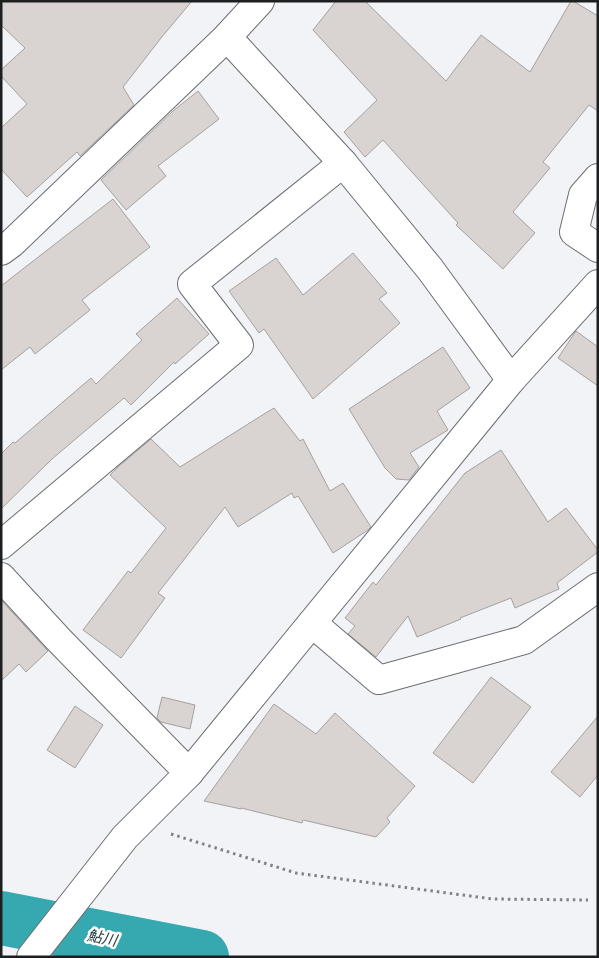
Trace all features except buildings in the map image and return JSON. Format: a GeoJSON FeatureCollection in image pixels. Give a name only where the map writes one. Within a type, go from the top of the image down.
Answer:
{"type":"FeatureCollection","features":[{"type":"Feature","properties":{"kind":"street"},"geometry":{"type":"LineString","coordinates":[[1,251],[12,243],[227,37],[260,1]]}},
{"type":"Feature","properties":{"kind":"street"},"geometry":{"type":"LineString","coordinates":[[227,37],[343,163],[430,270],[511,380]]}},
{"type":"Feature","properties":{"kind":"street"},"geometry":{"type":"LineString","coordinates":[[1,545],[239,345],[192,284],[343,163]]}},
{"type":"Feature","properties":{"kind":"street"},"geometry":{"type":"LineString","coordinates":[[598,178],[582,195],[574,232],[598,248]]}},
{"type":"Feature","properties":{"kind":"street"},"geometry":{"type":"LineString","coordinates":[[31,957],[132,830],[188,773],[511,380],[598,284]]}},
{"type":"Feature","properties":{"kind":"street"},"geometry":{"type":"LineString","coordinates":[[1,576],[58,639],[188,773]]}},
{"type":"Feature","properties":{"kind":"street"},"geometry":{"type":"LineString","coordinates":[[312,623],[379,680],[524,640],[598,588]]}},
{"type":"Feature","properties":{"kind":"path"},"geometry":{"type":"LineString","coordinates":[[132,830],[296,874],[493,899],[588,900]]}},
{"type":"Feature","properties":{"kind":"waterway","name":"鮎川"},"geometry":{"type":"LineString","coordinates":[[1,918],[202,957]]}}]}
